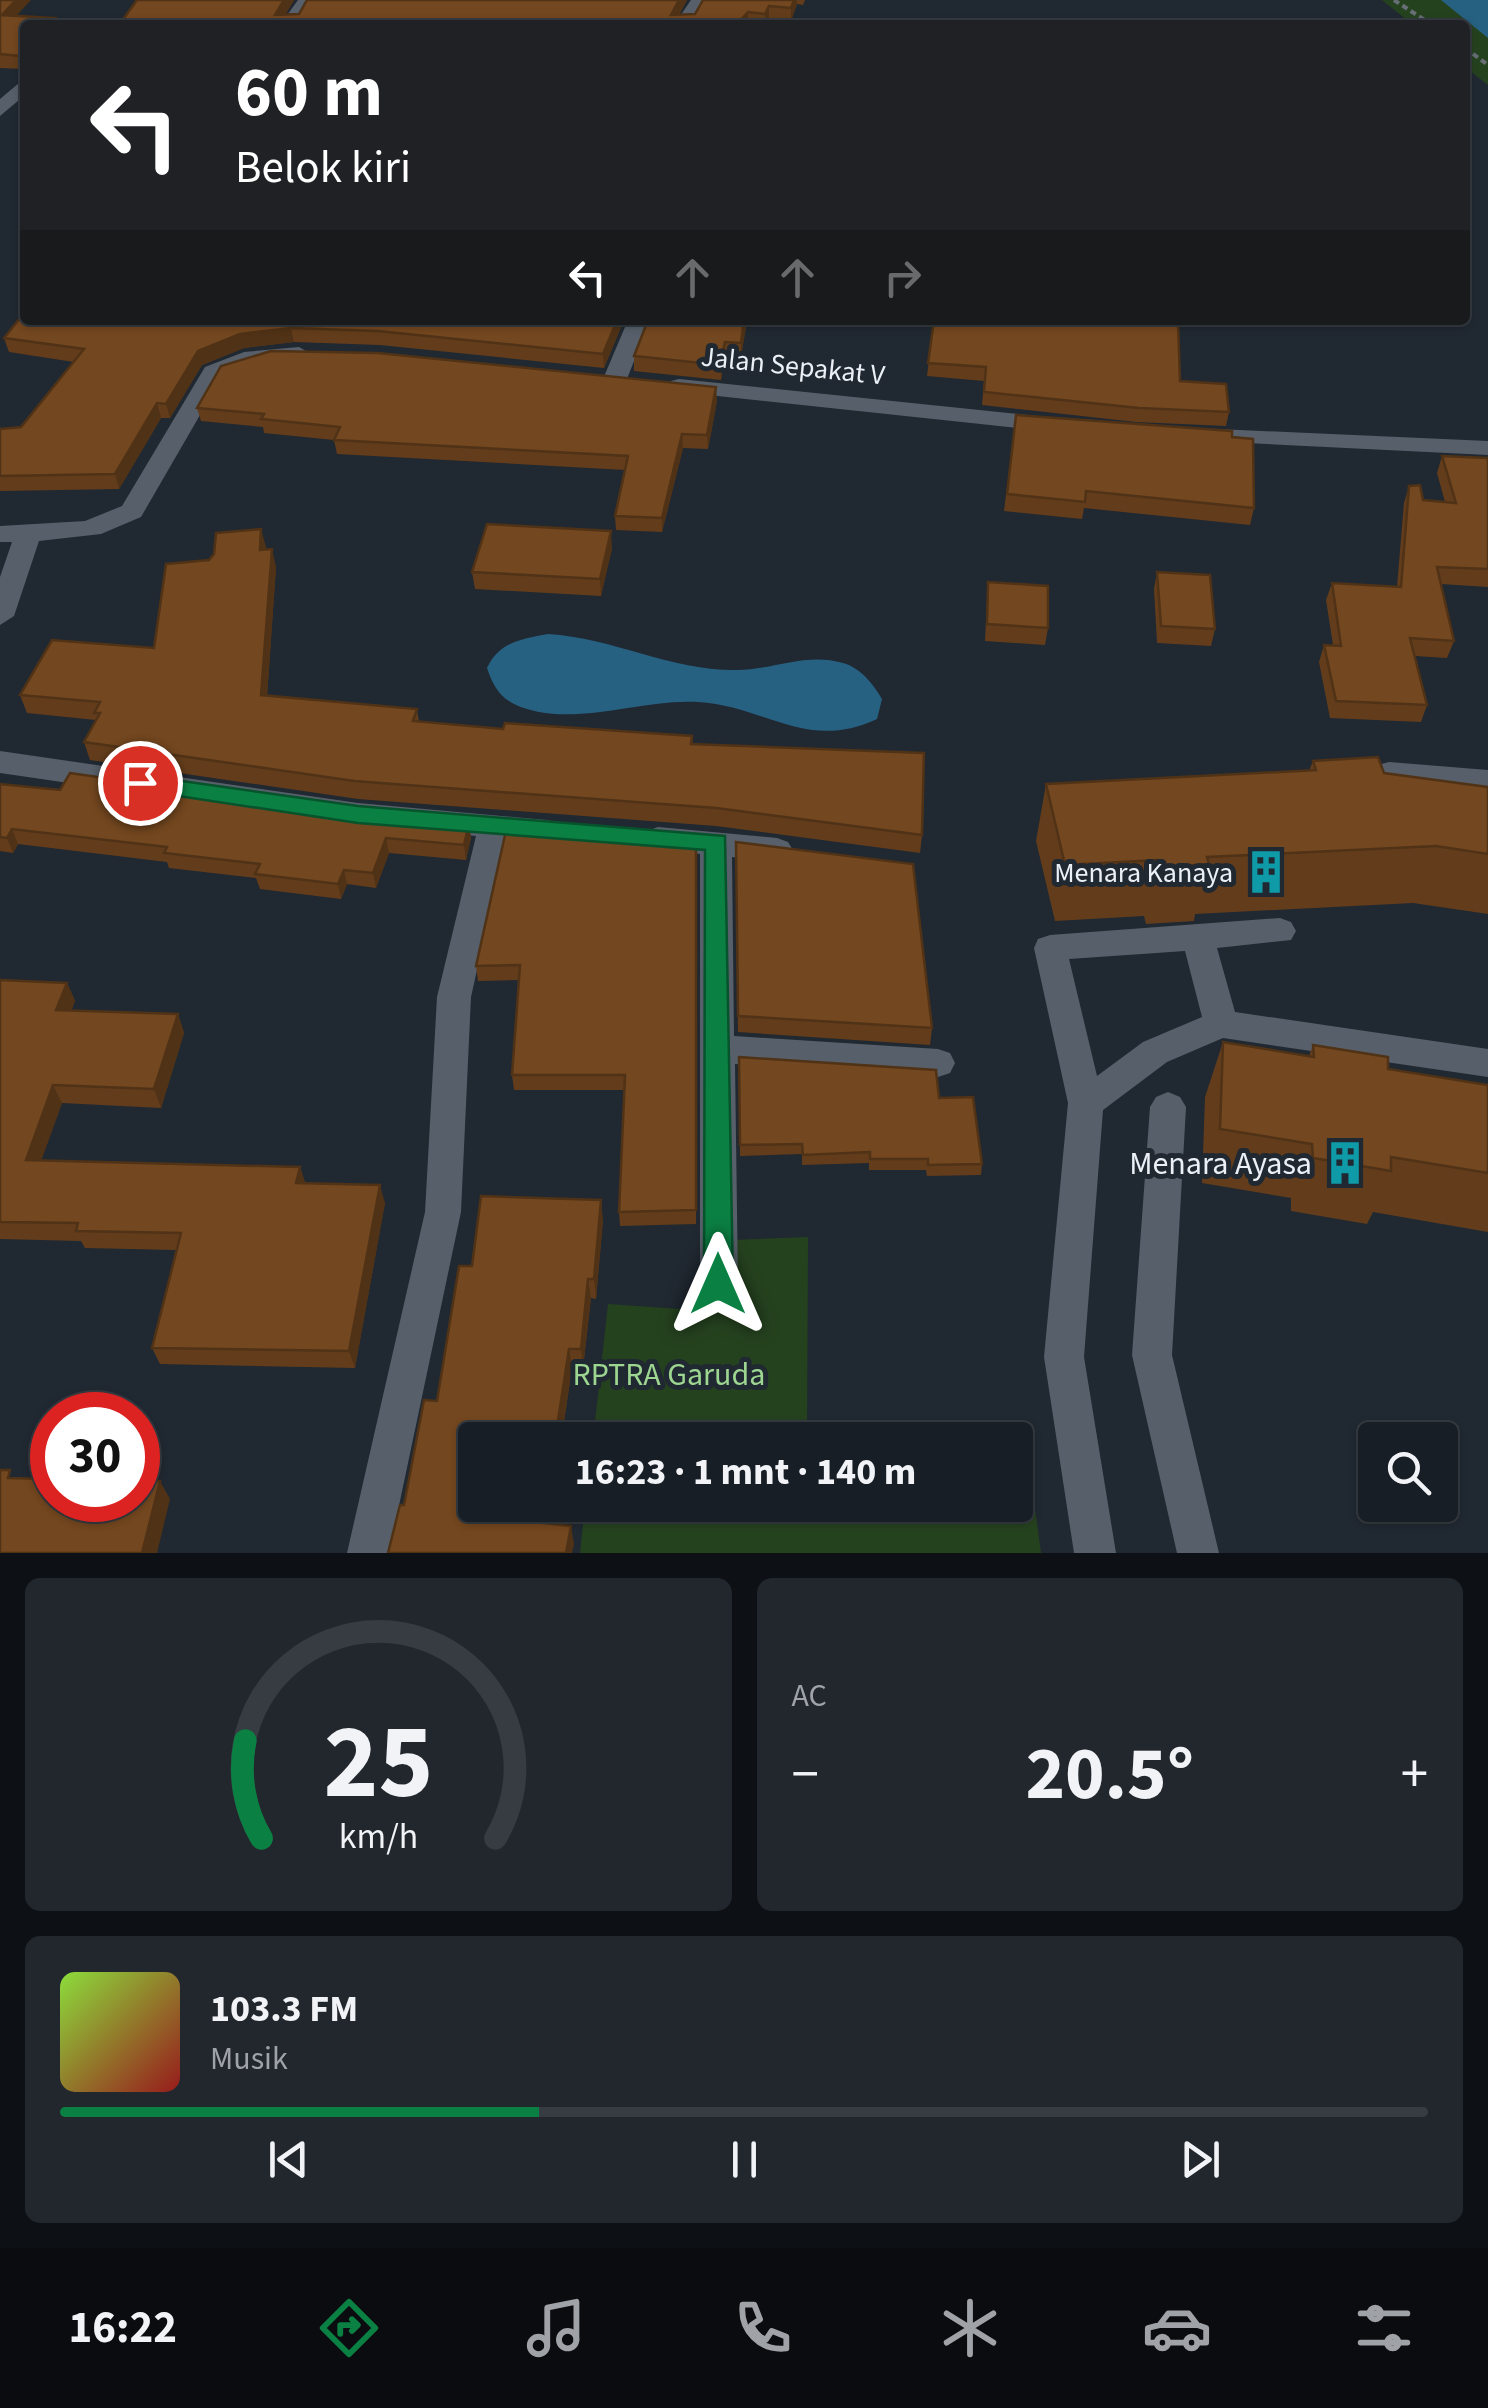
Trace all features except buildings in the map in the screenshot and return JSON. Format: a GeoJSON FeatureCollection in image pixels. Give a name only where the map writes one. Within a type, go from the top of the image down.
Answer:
{"type":"FeatureCollection","features":[{"type":"Feature","properties":{"kind":"street"},"geometry":{"type":"LineString","coordinates":[[0,110],[20,87]]}},
{"type":"Feature","properties":{"kind":"street","name":"Jalan Sepakat V"},"geometry":{"type":"LineString","coordinates":[[638,325],[624,380],[1077,427]]}},
{"type":"Feature","properties":{"kind":"street"},"geometry":{"type":"LineString","coordinates":[[0,534],[92,530],[132,510],[213,372],[262,354],[321,355]]}},
{"type":"Feature","properties":{"kind":"street"},"geometry":{"type":"LineString","coordinates":[[1175,434],[1488,448]]}},
{"type":"Feature","properties":{"kind":"street"},"geometry":{"type":"LineString","coordinates":[[0,616],[29,532]]}},
{"type":"Feature","properties":{"kind":"street"},"geometry":{"type":"LineString","coordinates":[[0,762],[358,814],[586,834]]}},
{"type":"Feature","properties":{"kind":"street"},"geometry":{"type":"LineString","coordinates":[[1390,773],[1488,781]]}},
{"type":"Feature","properties":{"kind":"street"},"geometry":{"type":"LineString","coordinates":[[368,1553],[443,1212],[454,997],[493,828]]}},
{"type":"Feature","properties":{"kind":"street"},"geometry":{"type":"LineString","coordinates":[[623,836],[808,853]]}},
{"type":"Feature","properties":{"kind":"street"},"geometry":{"type":"LineString","coordinates":[[716,842],[718,1284]]}},
{"type":"Feature","properties":{"kind":"street"},"geometry":{"type":"LineString","coordinates":[[1096,1553],[1064,1357],[1086,1102],[1050,948],[1280,932]]}},
{"type":"Feature","properties":{"kind":"street"},"geometry":{"type":"LineString","coordinates":[[1198,937],[1221,1024]]}},
{"type":"Feature","properties":{"kind":"street"},"geometry":{"type":"LineString","coordinates":[[1086,1102],[1155,1052],[1221,1024],[1488,1062]]}},
{"type":"Feature","properties":{"kind":"street"},"geometry":{"type":"LineString","coordinates":[[719,1049],[938,1063]]}},
{"type":"Feature","properties":{"kind":"street"},"geometry":{"type":"LineString","coordinates":[[1168,1107],[1152,1355],[1198,1553]]}},
{"type":"Feature","properties":{"kind":"path"},"geometry":{"type":"LineString","coordinates":[[1394,0],[1424,20]]}},
{"type":"Feature","properties":{"kind":"green space"},"geometry":{"type":"Polygon","coordinates":[[[1382,0],[1488,0],[1488,85],[1470,71],[1470,20],[1407,20],[1382,0]]]}},
{"type":"Feature","properties":{"kind":"green space","name":"RPTRA Garuda"},"geometry":{"type":"Polygon","coordinates":[[[808,1237],[807,1422],[595,1422],[608,1304],[725,1312],[732,1240],[808,1237]]]}},
{"type":"Feature","properties":{"kind":"green space"},"geometry":{"type":"Polygon","coordinates":[[[1033,1493],[1041,1553],[580,1553],[583,1522],[1033,1522],[1033,1493]]]}},
{"type":"Feature","properties":{"kind":"water"},"geometry":{"type":"Polygon","coordinates":[[[1441,0],[1488,0],[1488,38],[1441,0]]]}},
{"type":"Feature","properties":{"kind":"water"},"geometry":{"type":"Polygon","coordinates":[[[548,634],[596,641],[713,669],[829,660],[861,673],[882,699],[877,719],[829,731],[698,702],[581,714],[535,711],[504,698],[487,668],[504,647],[548,634]]]}},
{"type":"Feature","properties":{"kind":"place","name":"Menara Kanaya"},"geometry":{"type":"Point","coordinates":[1266,872]}},
{"type":"Feature","properties":{"kind":"place","name":"Menara Ayasa"},"geometry":{"type":"Point","coordinates":[1345,1163]}},
{"type":"Feature","properties":{"kind":"route"},"geometry":{"type":"LineString","coordinates":[[140,783],[358,814],[493,828],[716,842],[718,1284]]}}]}
